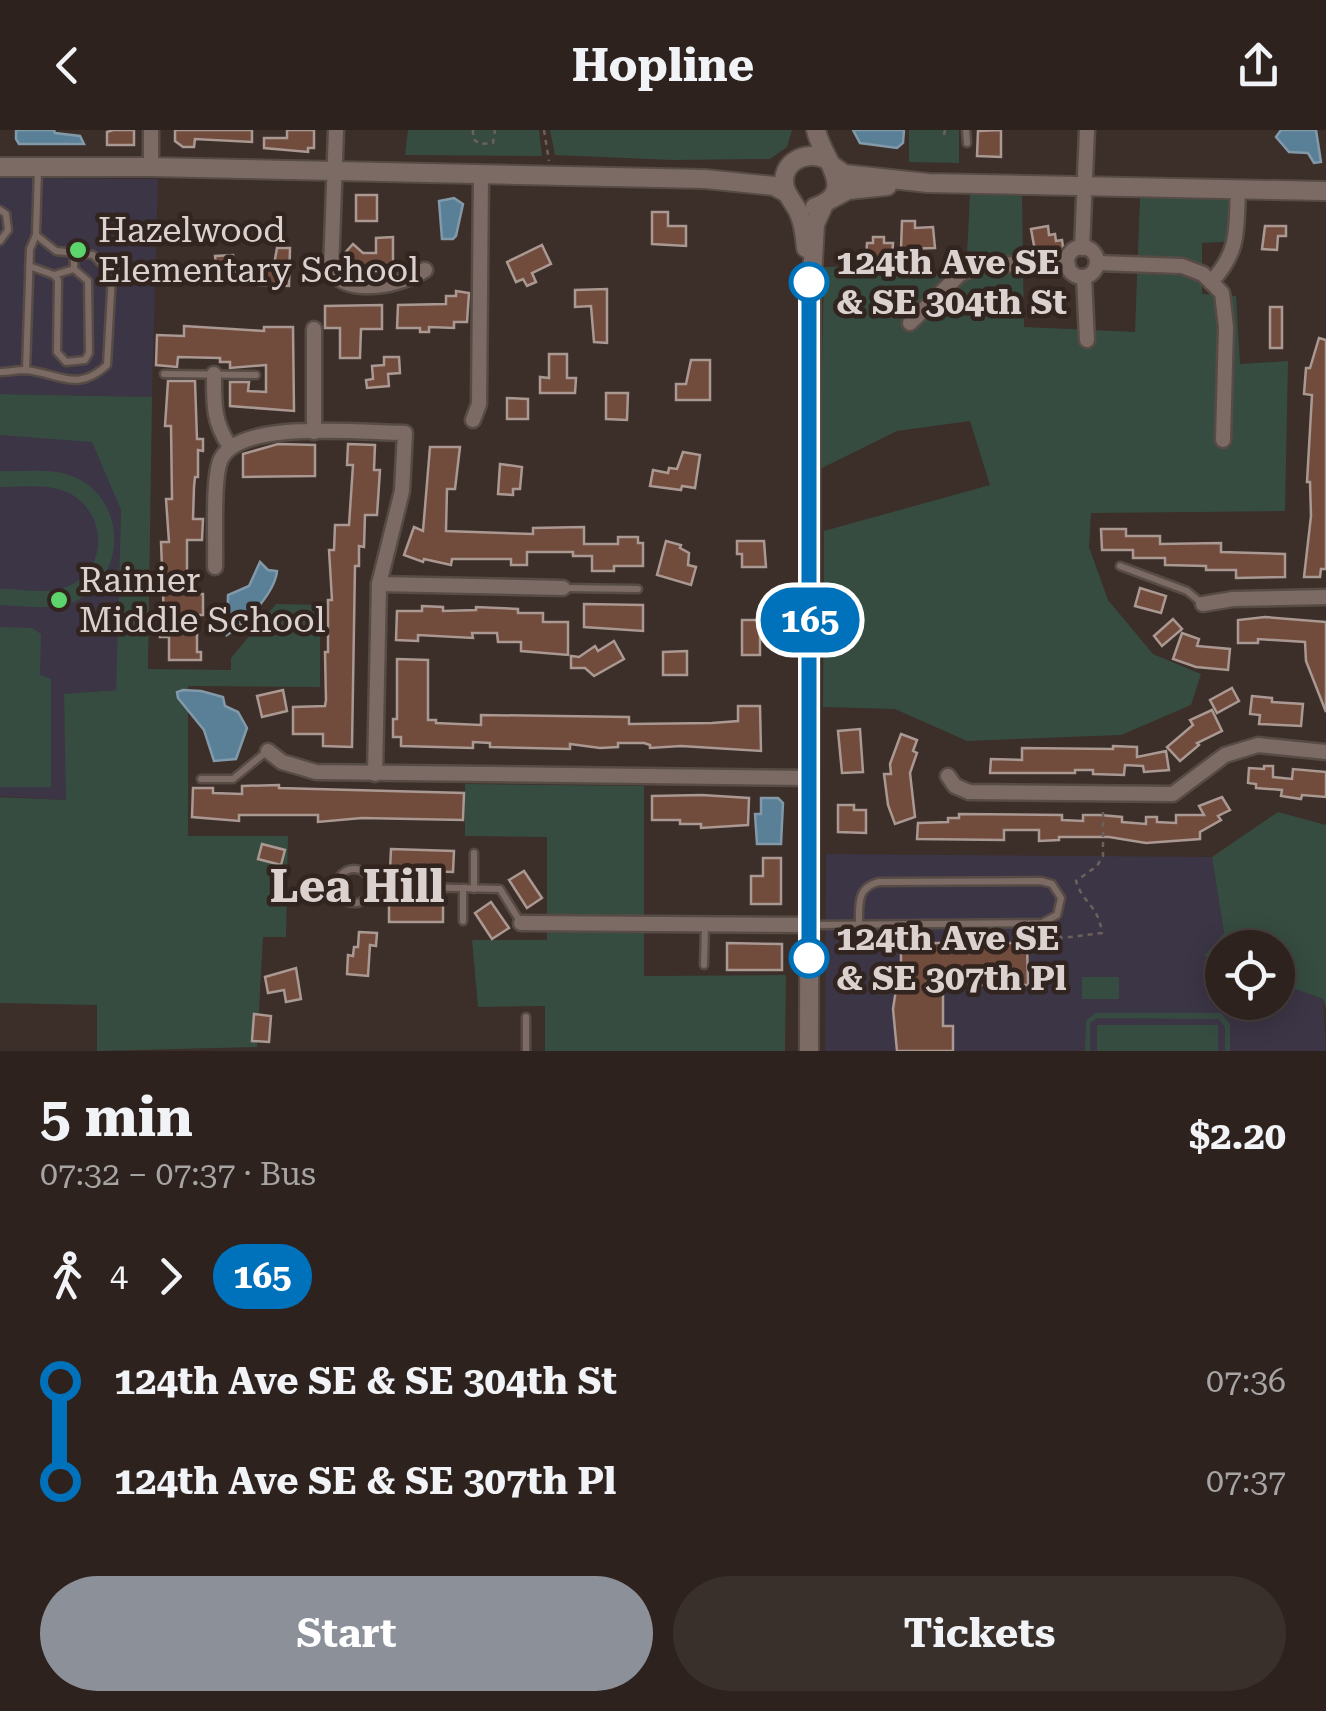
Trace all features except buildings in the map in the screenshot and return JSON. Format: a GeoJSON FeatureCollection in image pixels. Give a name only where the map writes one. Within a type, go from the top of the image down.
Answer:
{"type":"FeatureCollection","features":[{"type":"Feature","properties":{"kind":"street"},"geometry":{"type":"LineString","coordinates":[[151,166],[152,130]]}},
{"type":"Feature","properties":{"kind":"street"},"geometry":{"type":"LineString","coordinates":[[336,130],[330,262],[335,277],[370,286],[412,278],[425,270]]}},
{"type":"Feature","properties":{"kind":"street"},"geometry":{"type":"LineString","coordinates":[[807,130],[796,159],[784,176],[802,223],[811,299]]}},
{"type":"Feature","properties":{"kind":"street"},"geometry":{"type":"LineString","coordinates":[[809,1051],[811,299],[816,224],[838,183],[816,130]]}},
{"type":"Feature","properties":{"kind":"street"},"geometry":{"type":"LineString","coordinates":[[1082,248],[1086,130]]}},
{"type":"Feature","properties":{"kind":"street"},"geometry":{"type":"LineString","coordinates":[[705,179],[774,172],[796,159],[818,155],[844,174],[928,183],[1326,192]]}},
{"type":"Feature","properties":{"kind":"street"},"geometry":{"type":"LineString","coordinates":[[0,167],[151,166],[705,179],[774,186],[807,208],[858,188],[928,183]]}},
{"type":"Feature","properties":{"kind":"street"},"geometry":{"type":"LineString","coordinates":[[474,420],[480,404],[481,175]]}},
{"type":"Feature","properties":{"kind":"street"},"geometry":{"type":"LineString","coordinates":[[1211,282],[1227,264],[1235,245],[1238,190]]}},
{"type":"Feature","properties":{"kind":"street"},"geometry":{"type":"LineString","coordinates":[[1082,248],[1094,254],[1097,263],[1094,272],[1084,277],[1072,274],[1068,265],[1069,255],[1082,248]]}},
{"type":"Feature","properties":{"kind":"street"},"geometry":{"type":"LineString","coordinates":[[1097,263],[1182,266],[1203,274],[1222,294],[1226,327],[1222,440]]}},
{"type":"Feature","properties":{"kind":"street"},"geometry":{"type":"LineString","coordinates":[[910,323],[960,274],[984,264],[1068,265]]}},
{"type":"Feature","properties":{"kind":"street"},"geometry":{"type":"LineString","coordinates":[[1084,277],[1087,340]]}},
{"type":"Feature","properties":{"kind":"street"},"geometry":{"type":"LineString","coordinates":[[314,329],[314,432]]}},
{"type":"Feature","properties":{"kind":"street"},"geometry":{"type":"LineString","coordinates":[[214,374],[214,416],[229,445]]}},
{"type":"Feature","properties":{"kind":"street"},"geometry":{"type":"LineString","coordinates":[[215,567],[218,463],[229,445],[260,433],[405,433],[402,491],[379,584],[375,774]]}},
{"type":"Feature","properties":{"kind":"street"},"geometry":{"type":"LineString","coordinates":[[379,584],[563,588]]}},
{"type":"Feature","properties":{"kind":"street"},"geometry":{"type":"LineString","coordinates":[[1202,604],[1234,598],[1326,597]]}},
{"type":"Feature","properties":{"kind":"street"},"geometry":{"type":"LineString","coordinates":[[948,776],[956,786],[969,792],[1173,794],[1225,755],[1258,745],[1326,752]]}},
{"type":"Feature","properties":{"kind":"street"},"geometry":{"type":"LineString","coordinates":[[268,750],[282,762],[316,772],[810,778]]}},
{"type":"Feature","properties":{"kind":"street"},"geometry":{"type":"LineString","coordinates":[[521,922],[809,925]]}},
{"type":"Feature","properties":{"kind":"lane"},"geometry":{"type":"LineString","coordinates":[[966,130],[966,142]]}},
{"type":"Feature","properties":{"kind":"lane"},"geometry":{"type":"LineString","coordinates":[[26,370],[30,249],[36,235],[38,167]]}},
{"type":"Feature","properties":{"kind":"lane"},"geometry":{"type":"LineString","coordinates":[[0,210],[6,214],[8,230],[0,240]]}},
{"type":"Feature","properties":{"kind":"lane"},"geometry":{"type":"LineString","coordinates":[[0,372],[26,370],[57,380],[81,380],[107,365],[112,275],[93,255],[56,251],[36,235]]}},
{"type":"Feature","properties":{"kind":"lane"},"geometry":{"type":"LineString","coordinates":[[74,254],[74,270]]}},
{"type":"Feature","properties":{"kind":"lane"},"geometry":{"type":"LineString","coordinates":[[29,266],[58,280],[58,352],[66,362],[85,360],[89,353],[88,281],[74,270]]}},
{"type":"Feature","properties":{"kind":"lane"},"geometry":{"type":"LineString","coordinates":[[54,275],[74,270]]}},
{"type":"Feature","properties":{"kind":"lane"},"geometry":{"type":"LineString","coordinates":[[164,374],[256,375]]}},
{"type":"Feature","properties":{"kind":"lane"},"geometry":{"type":"LineString","coordinates":[[1120,566],[1187,591],[1202,604]]}},
{"type":"Feature","properties":{"kind":"lane"},"geometry":{"type":"LineString","coordinates":[[563,588],[638,589]]}},
{"type":"Feature","properties":{"kind":"lane"},"geometry":{"type":"LineString","coordinates":[[201,779],[233,779],[268,750]]}},
{"type":"Feature","properties":{"kind":"lane"},"geometry":{"type":"LineString","coordinates":[[474,853],[474,888]]}},
{"type":"Feature","properties":{"kind":"lane"},"geometry":{"type":"LineString","coordinates":[[354,869],[368,876],[372,886],[363,901],[351,903],[341,897],[337,886],[344,872],[354,869]]}},
{"type":"Feature","properties":{"kind":"lane"},"geometry":{"type":"LineString","coordinates":[[809,925],[1042,923],[1057,914],[1061,898],[1052,884],[1040,881],[874,883],[861,894],[859,923]]}},
{"type":"Feature","properties":{"kind":"lane"},"geometry":{"type":"LineString","coordinates":[[372,886],[500,889],[521,922]]}},
{"type":"Feature","properties":{"kind":"lane"},"geometry":{"type":"LineString","coordinates":[[462,921],[463,888]]}},
{"type":"Feature","properties":{"kind":"lane"},"geometry":{"type":"LineString","coordinates":[[704,964],[706,924]]}},
{"type":"Feature","properties":{"kind":"lane"},"geometry":{"type":"LineString","coordinates":[[526,1016],[526,1051]]}},
{"type":"Feature","properties":{"kind":"path"},"geometry":{"type":"LineString","coordinates":[[473,130],[475,142],[480,144],[493,143],[494,130]]}},
{"type":"Feature","properties":{"kind":"path"},"geometry":{"type":"LineString","coordinates":[[544,130],[548,163]]}},
{"type":"Feature","properties":{"kind":"path"},"geometry":{"type":"LineString","coordinates":[[1042,923],[1062,938],[1102,934],[1098,912],[1077,888],[1076,881],[1097,866],[1102,856],[1103,795]]}},
{"type":"Feature","properties":{"kind":"shaded area","name":"Hazelwood Elementary School"},"geometry":{"type":"Polygon","coordinates":[[[0,178],[158,179],[152,397],[0,394],[0,178]]]}},
{"type":"Feature","properties":{"kind":"shaded area","name":"Rainier Middle School"},"geometry":{"type":"Polygon","coordinates":[[[0,435],[92,441],[121,510],[116,690],[64,694],[67,800],[0,796],[0,435]]]}},
{"type":"Feature","properties":{"kind":"shaded area"},"geometry":{"type":"Polygon","coordinates":[[[826,854],[1212,857],[1223,930],[1205,930],[1205,1020],[1295,1020],[1295,989],[1323,999],[1326,1051],[825,1051],[826,854]]]}},
{"type":"Feature","properties":{"kind":"green space"},"geometry":{"type":"Polygon","coordinates":[[[408,130],[539,130],[542,156],[405,155],[408,130]]]}},
{"type":"Feature","properties":{"kind":"green space"},"geometry":{"type":"Polygon","coordinates":[[[550,130],[792,130],[787,147],[770,159],[672,160],[555,155],[550,130]]]}},
{"type":"Feature","properties":{"kind":"green space"},"geometry":{"type":"Polygon","coordinates":[[[909,130],[959,130],[959,163],[909,162],[909,130]]]}},
{"type":"Feature","properties":{"kind":"green space"},"geometry":{"type":"Polygon","coordinates":[[[970,194],[1022,194],[1024,327],[1135,332],[1140,197],[1236,198],[1235,241],[1202,243],[1202,294],[1236,296],[1240,364],[1288,361],[1285,511],[1091,513],[1089,547],[1108,600],[1153,654],[1201,674],[1191,705],[1121,735],[967,741],[895,709],[823,707],[824,531],[990,485],[970,421],[897,431],[820,469],[824,267],[893,265],[893,274],[966,274],[970,194]]]}},
{"type":"Feature","properties":{"kind":"green space"},"geometry":{"type":"Polygon","coordinates":[[[0,394],[152,397],[148,669],[231,670],[231,658],[276,604],[320,605],[320,687],[188,686],[188,836],[288,836],[286,937],[263,937],[257,1047],[97,1051],[97,1005],[0,1003],[0,797],[66,800],[64,694],[116,690],[121,510],[92,442],[0,435],[0,394]]]}},
{"type":"Feature","properties":{"kind":"green space"},"geometry":{"type":"Polygon","coordinates":[[[0,471],[69,475],[88,485],[102,499],[111,516],[113,555],[94,589],[67,604],[0,605],[0,589],[35,591],[69,586],[92,566],[98,540],[90,513],[69,493],[44,487],[0,487],[0,471]]]}},
{"type":"Feature","properties":{"kind":"green space"},"geometry":{"type":"Polygon","coordinates":[[[0,627],[32,628],[41,634],[40,675],[51,679],[51,787],[0,787],[0,627]]]}},
{"type":"Feature","properties":{"kind":"green space"},"geometry":{"type":"Polygon","coordinates":[[[465,784],[644,786],[644,976],[786,975],[785,1051],[545,1051],[545,1006],[478,1007],[472,940],[547,940],[547,837],[465,836],[465,784]]]}},
{"type":"Feature","properties":{"kind":"green space"},"geometry":{"type":"Polygon","coordinates":[[[1278,812],[1326,825],[1326,1008],[1323,999],[1295,989],[1295,930],[1224,930],[1212,857],[1278,812]]]}},
{"type":"Feature","properties":{"kind":"green space"},"geometry":{"type":"Polygon","coordinates":[[[1082,977],[1119,977],[1119,999],[1082,999],[1082,977]]]}},
{"type":"Feature","properties":{"kind":"green space"},"geometry":{"type":"Polygon","coordinates":[[[1095,1013],[1205,1013],[1205,1019],[1097,1018],[1090,1023],[1090,1051],[1085,1051],[1086,1021],[1095,1013]]]}},
{"type":"Feature","properties":{"kind":"green space"},"geometry":{"type":"Polygon","coordinates":[[[1220,1020],[1230,1024],[1230,1051],[1225,1051],[1225,1027],[1220,1020]]]}},
{"type":"Feature","properties":{"kind":"green space"},"geometry":{"type":"Polygon","coordinates":[[[1097,1025],[1218,1025],[1218,1051],[1097,1051],[1097,1025]]]}},
{"type":"Feature","properties":{"kind":"water"},"geometry":{"type":"Polygon","coordinates":[[[16,130],[54,130],[80,136],[84,144],[19,144],[16,130]]]}},
{"type":"Feature","properties":{"kind":"water"},"geometry":{"type":"Polygon","coordinates":[[[853,130],[904,130],[903,143],[897,148],[860,143],[853,130]]]}},
{"type":"Feature","properties":{"kind":"water"},"geometry":{"type":"Polygon","coordinates":[[[1281,130],[1316,130],[1321,162],[1314,163],[1308,153],[1289,152],[1276,137],[1281,130]]]}},
{"type":"Feature","properties":{"kind":"water"},"geometry":{"type":"Polygon","coordinates":[[[454,198],[463,204],[456,236],[442,239],[439,201],[454,198]]]}},
{"type":"Feature","properties":{"kind":"water"},"geometry":{"type":"Polygon","coordinates":[[[260,562],[268,570],[277,571],[271,589],[258,607],[227,635],[228,595],[249,586],[260,562]]]}},
{"type":"Feature","properties":{"kind":"water"},"geometry":{"type":"Polygon","coordinates":[[[177,692],[223,697],[225,706],[238,712],[247,728],[236,759],[214,761],[204,730],[178,698],[177,692]]]}},
{"type":"Feature","properties":{"kind":"water"},"geometry":{"type":"Polygon","coordinates":[[[761,798],[778,798],[783,803],[781,844],[757,844],[755,814],[761,814],[761,798]]]}},
{"type":"Feature","properties":{"kind":"bus line","name":"165"},"geometry":{"type":"LineString","coordinates":[[809,282],[809,958]]}},
{"type":"Feature","properties":{"kind":"place","name":"Hazelwood Elementary School"},"geometry":{"type":"Point","coordinates":[78,250]}},
{"type":"Feature","properties":{"kind":"place","name":"124th Ave SE & SE 304th St"},"geometry":{"type":"Point","coordinates":[809,282]}},
{"type":"Feature","properties":{"kind":"place","name":"Rainier Middle School"},"geometry":{"type":"Point","coordinates":[59,600]}},
{"type":"Feature","properties":{"kind":"place","name":"124th Ave SE & SE 307th Pl"},"geometry":{"type":"Point","coordinates":[809,958]}},
{"type":"Feature","properties":{"kind":"district","name":"Lea Hill"},"geometry":{"type":"Point","coordinates":[357,886]}}]}
